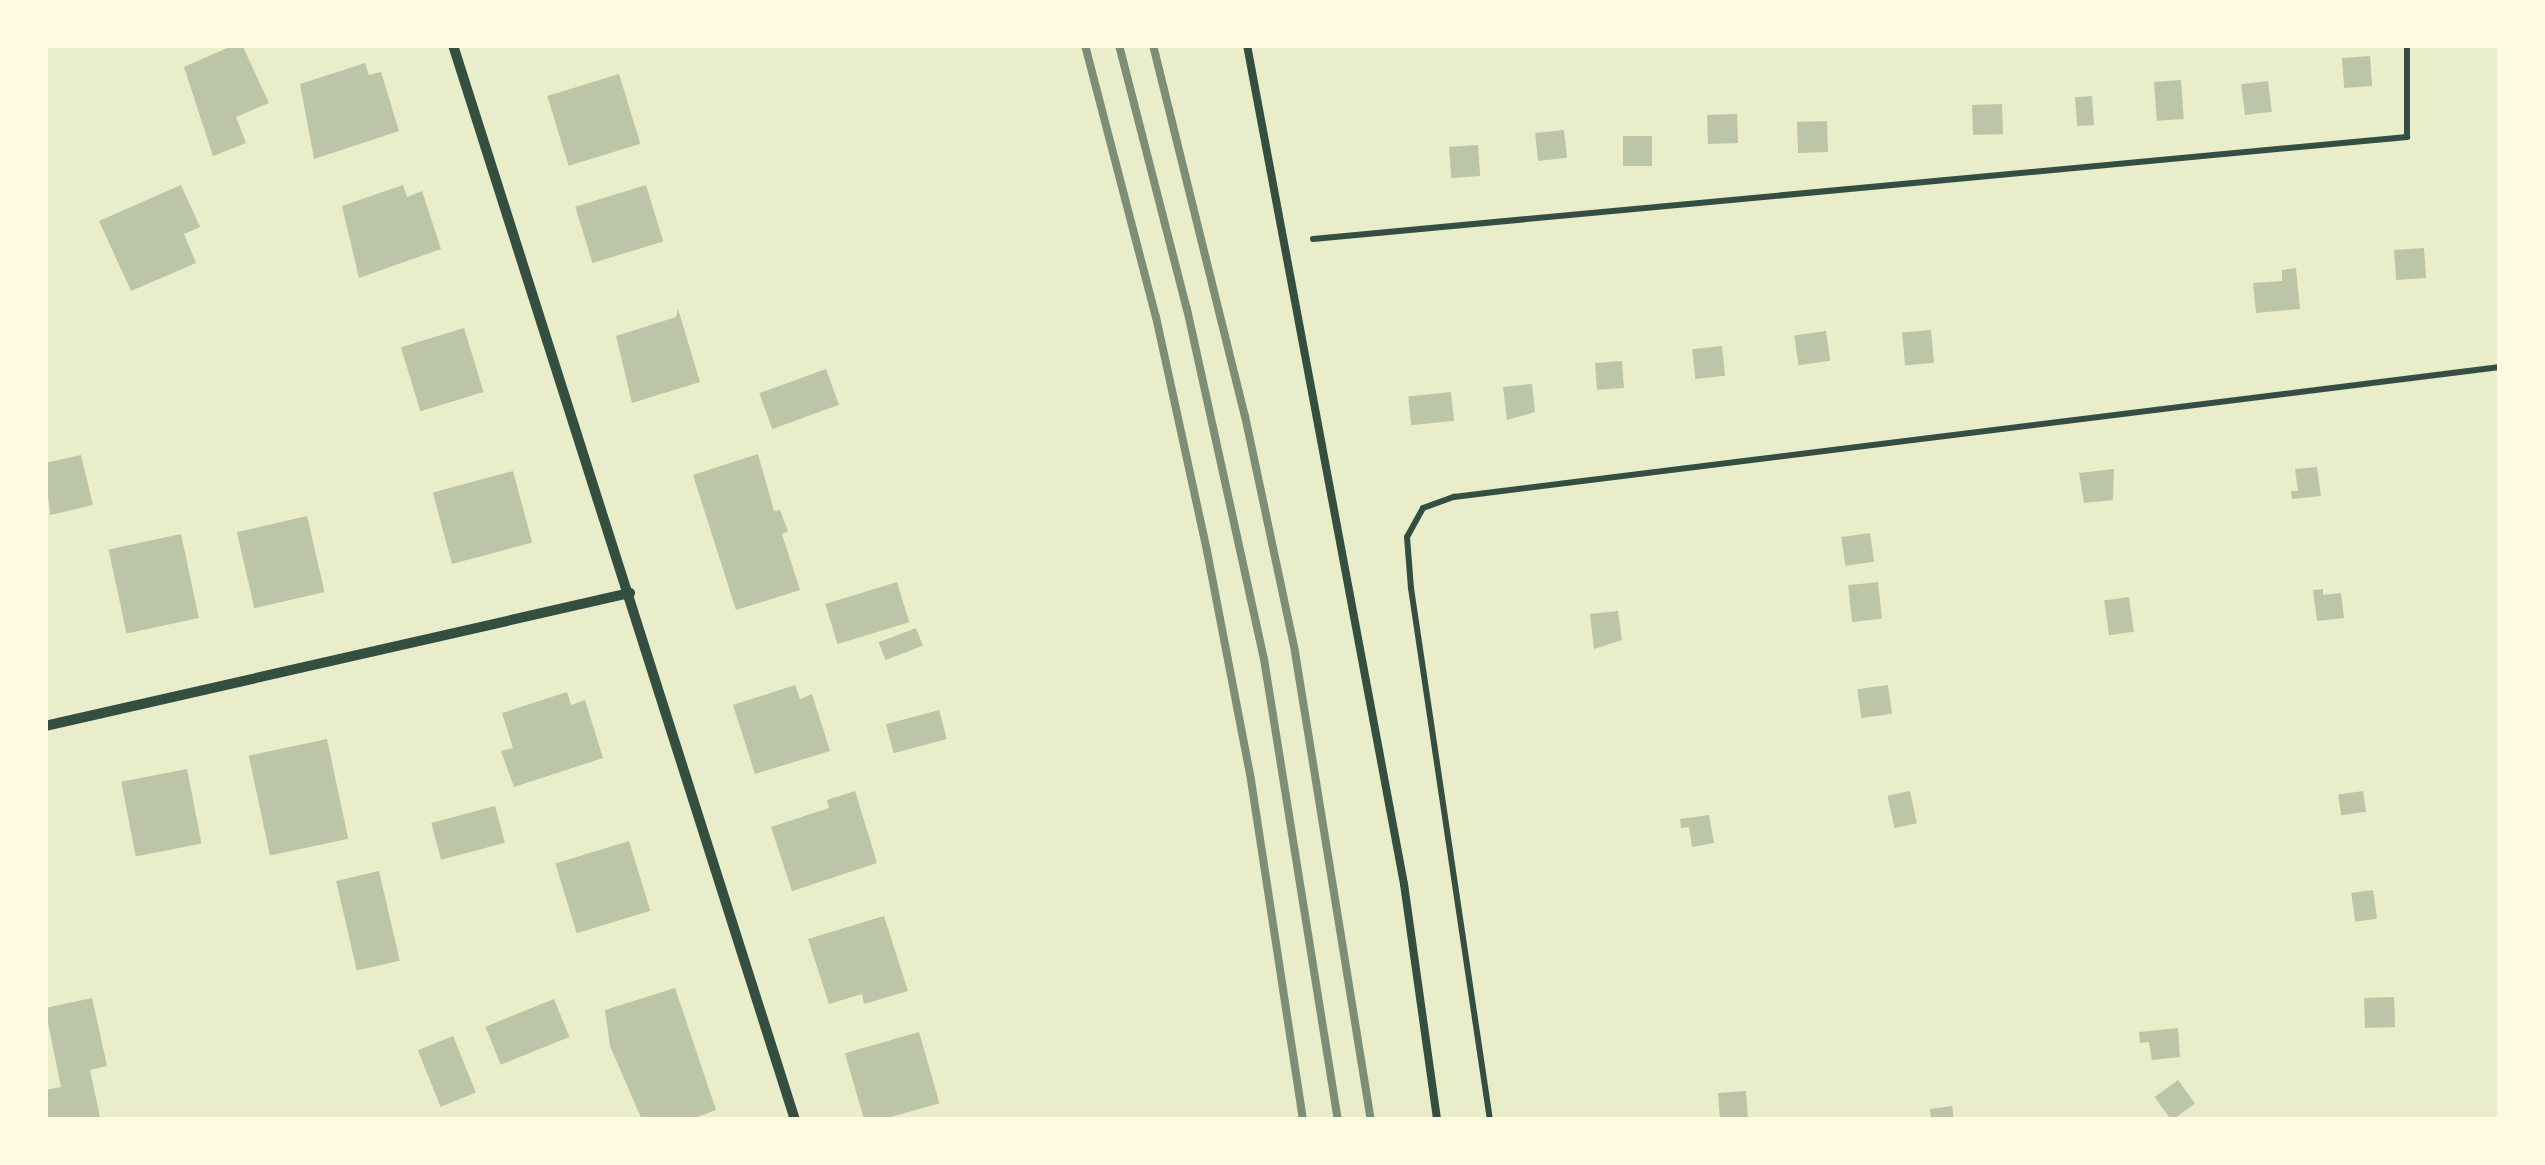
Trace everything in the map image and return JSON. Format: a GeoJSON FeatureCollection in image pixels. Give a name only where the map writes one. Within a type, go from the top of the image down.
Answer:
{"type":"FeatureCollection","features":[{"type":"Feature","properties":{"kind":"street"},"geometry":{"type":"LineString","coordinates":[[452,45],[796,1120]]}},
{"type":"Feature","properties":{"kind":"street"},"geometry":{"type":"LineString","coordinates":[[45,726],[630,593]]}},
{"type":"Feature","properties":{"kind":"lane"},"geometry":{"type":"LineString","coordinates":[[1248,45],[1404,884],[1437,1120]]}},
{"type":"Feature","properties":{"kind":"path"},"geometry":{"type":"LineString","coordinates":[[1282,244],[1804,189],[2407,137],[2407,45]]}},
{"type":"Feature","properties":{"kind":"path"},"geometry":{"type":"LineString","coordinates":[[1490,1120],[1411,588],[1407,537],[1423,508],[1454,497],[2500,367]]}},
{"type":"Feature","properties":{"kind":"building"},"geometry":{"type":"Polygon","coordinates":[[[242,45],[269,103],[236,117],[246,143],[213,156],[184,67],[242,45]]]}},
{"type":"Feature","properties":{"kind":"building"},"geometry":{"type":"Polygon","coordinates":[[[2370,56],[2372,86],[2344,88],[2342,58],[2370,56]]]}},
{"type":"Feature","properties":{"kind":"building"},"geometry":{"type":"Polygon","coordinates":[[[365,63],[369,75],[381,72],[399,131],[314,159],[300,84],[365,63]]]}},
{"type":"Feature","properties":{"kind":"building"},"geometry":{"type":"Polygon","coordinates":[[[619,74],[640,144],[569,166],[547,96],[619,74]]]}},
{"type":"Feature","properties":{"kind":"building"},"geometry":{"type":"Polygon","coordinates":[[[2181,80],[2184,119],[2157,121],[2154,82],[2181,80]]]}},
{"type":"Feature","properties":{"kind":"building"},"geometry":{"type":"Polygon","coordinates":[[[2268,81],[2272,112],[2245,115],[2241,84],[2268,81]]]}},
{"type":"Feature","properties":{"kind":"building"},"geometry":{"type":"Polygon","coordinates":[[[2092,96],[2094,125],[2077,126],[2075,97],[2092,96]]]}},
{"type":"Feature","properties":{"kind":"building"},"geometry":{"type":"Polygon","coordinates":[[[2002,104],[2003,134],[1973,135],[1972,105],[2002,104]]]}},
{"type":"Feature","properties":{"kind":"building"},"geometry":{"type":"Polygon","coordinates":[[[1737,114],[1738,143],[1708,144],[1707,115],[1737,114]]]}},
{"type":"Feature","properties":{"kind":"building"},"geometry":{"type":"Polygon","coordinates":[[[1827,121],[1828,152],[1798,153],[1797,122],[1827,121]]]}},
{"type":"Feature","properties":{"kind":"building"},"geometry":{"type":"Polygon","coordinates":[[[1564,130],[1567,158],[1538,161],[1535,133],[1564,130]]]}},
{"type":"Feature","properties":{"kind":"building"},"geometry":{"type":"Polygon","coordinates":[[[1623,136],[1652,136],[1652,166],[1623,166],[1623,136]]]}},
{"type":"Feature","properties":{"kind":"building"},"geometry":{"type":"Polygon","coordinates":[[[1478,145],[1480,176],[1451,178],[1449,147],[1478,145]]]}},
{"type":"Feature","properties":{"kind":"building"},"geometry":{"type":"Polygon","coordinates":[[[181,185],[200,227],[184,234],[196,263],[131,291],[99,221],[181,185]]]}},
{"type":"Feature","properties":{"kind":"building"},"geometry":{"type":"Polygon","coordinates":[[[403,185],[407,197],[422,191],[441,249],[359,278],[342,206],[403,185]]]}},
{"type":"Feature","properties":{"kind":"building"},"geometry":{"type":"Polygon","coordinates":[[[646,185],[663,241],[592,263],[575,207],[646,185]]]}},
{"type":"Feature","properties":{"kind":"building"},"geometry":{"type":"Polygon","coordinates":[[[2424,248],[2426,278],[2396,280],[2394,250],[2424,248]]]}},
{"type":"Feature","properties":{"kind":"building"},"geometry":{"type":"Polygon","coordinates":[[[2296,268],[2300,309],[2256,313],[2253,283],[2282,281],[2282,270],[2296,268]]]}},
{"type":"Feature","properties":{"kind":"building"},"geometry":{"type":"Polygon","coordinates":[[[678,309],[700,382],[632,403],[616,336],[676,317],[678,309]]]}},
{"type":"Feature","properties":{"kind":"building"},"geometry":{"type":"Polygon","coordinates":[[[464,328],[484,392],[420,411],[401,347],[464,328]]]}},
{"type":"Feature","properties":{"kind":"building"},"geometry":{"type":"Polygon","coordinates":[[[1931,330],[1934,363],[1905,365],[1902,333],[1931,330]]]}},
{"type":"Feature","properties":{"kind":"building"},"geometry":{"type":"Polygon","coordinates":[[[1826,331],[1830,361],[1798,365],[1794,335],[1826,331]]]}},
{"type":"Feature","properties":{"kind":"building"},"geometry":{"type":"Polygon","coordinates":[[[1722,346],[1725,376],[1695,379],[1692,349],[1722,346]]]}},
{"type":"Feature","properties":{"kind":"building"},"geometry":{"type":"Polygon","coordinates":[[[1622,361],[1624,388],[1597,390],[1595,363],[1622,361]]]}},
{"type":"Feature","properties":{"kind":"building"},"geometry":{"type":"Polygon","coordinates":[[[826,369],[839,405],[772,429],[759,393],[826,369]]]}},
{"type":"Feature","properties":{"kind":"building"},"geometry":{"type":"Polygon","coordinates":[[[1532,384],[1535,412],[1507,420],[1503,387],[1532,384]]]}},
{"type":"Feature","properties":{"kind":"building"},"geometry":{"type":"Polygon","coordinates":[[[1451,392],[1454,421],[1411,425],[1408,396],[1451,392]]]}},
{"type":"Feature","properties":{"kind":"building"},"geometry":{"type":"Polygon","coordinates":[[[758,454],[774,511],[780,510],[788,531],[782,534],[800,590],[736,610],[693,475],[758,454]]]}},
{"type":"Feature","properties":{"kind":"building"},"geometry":{"type":"Polygon","coordinates":[[[81,455],[93,505],[50,515],[45,463],[81,455]]]}},
{"type":"Feature","properties":{"kind":"building"},"geometry":{"type":"Polygon","coordinates":[[[2317,467],[2321,496],[2292,499],[2291,491],[2298,491],[2295,469],[2317,467]]]}},
{"type":"Feature","properties":{"kind":"building"},"geometry":{"type":"Polygon","coordinates":[[[2114,469],[2113,500],[2084,503],[2079,473],[2114,469]]]}},
{"type":"Feature","properties":{"kind":"building"},"geometry":{"type":"Polygon","coordinates":[[[513,471],[532,542],[452,564],[433,492],[513,471]]]}},
{"type":"Feature","properties":{"kind":"building"},"geometry":{"type":"Polygon","coordinates":[[[307,516],[325,592],[254,608],[237,532],[307,516]]]}},
{"type":"Feature","properties":{"kind":"building"},"geometry":{"type":"Polygon","coordinates":[[[1870,533],[1874,562],[1845,566],[1841,537],[1870,533]]]}},
{"type":"Feature","properties":{"kind":"building"},"geometry":{"type":"Polygon","coordinates":[[[181,534],[199,618],[126,634],[109,549],[181,534]]]}},
{"type":"Feature","properties":{"kind":"building"},"geometry":{"type":"Polygon","coordinates":[[[897,582],[909,622],[838,644],[825,604],[897,582]]]}},
{"type":"Feature","properties":{"kind":"building"},"geometry":{"type":"Polygon","coordinates":[[[1878,582],[1882,619],[1852,622],[1848,585],[1878,582]]]}},
{"type":"Feature","properties":{"kind":"building"},"geometry":{"type":"Polygon","coordinates":[[[2323,589],[2323,595],[2341,593],[2344,618],[2317,621],[2313,590],[2323,589]]]}},
{"type":"Feature","properties":{"kind":"building"},"geometry":{"type":"Polygon","coordinates":[[[2129,597],[2134,632],[2109,635],[2104,600],[2129,597]]]}},
{"type":"Feature","properties":{"kind":"building"},"geometry":{"type":"Polygon","coordinates":[[[1618,611],[1622,640],[1594,649],[1590,614],[1618,611]]]}},
{"type":"Feature","properties":{"kind":"building"},"geometry":{"type":"Polygon","coordinates":[[[916,628],[923,646],[885,660],[879,642],[916,628]]]}},
{"type":"Feature","properties":{"kind":"building"},"geometry":{"type":"Polygon","coordinates":[[[795,685],[800,699],[812,694],[830,751],[755,774],[733,705],[795,685]]]}},
{"type":"Feature","properties":{"kind":"building"},"geometry":{"type":"Polygon","coordinates":[[[1888,685],[1892,714],[1861,718],[1857,689],[1888,685]]]}},
{"type":"Feature","properties":{"kind":"building"},"geometry":{"type":"Polygon","coordinates":[[[567,692],[571,705],[585,700],[603,758],[514,787],[501,751],[513,748],[502,713],[567,692]]]}},
{"type":"Feature","properties":{"kind":"building"},"geometry":{"type":"Polygon","coordinates":[[[939,710],[947,739],[894,753],[886,724],[939,710]]]}},
{"type":"Feature","properties":{"kind":"building"},"geometry":{"type":"Polygon","coordinates":[[[327,739],[348,839],[270,855],[249,756],[327,739]]]}},
{"type":"Feature","properties":{"kind":"building"},"geometry":{"type":"Polygon","coordinates":[[[187,769],[202,844],[136,856],[121,782],[187,769]]]}},
{"type":"Feature","properties":{"kind":"building"},"geometry":{"type":"Polygon","coordinates":[[[855,791],[877,863],[792,891],[771,827],[829,808],[827,800],[855,791]]]}},
{"type":"Feature","properties":{"kind":"building"},"geometry":{"type":"Polygon","coordinates":[[[1910,791],[1917,823],[1894,828],[1888,796],[1910,791]]]}},
{"type":"Feature","properties":{"kind":"building"},"geometry":{"type":"Polygon","coordinates":[[[2363,791],[2366,812],[2341,815],[2338,794],[2363,791]]]}},
{"type":"Feature","properties":{"kind":"building"},"geometry":{"type":"Polygon","coordinates":[[[495,806],[505,843],[441,860],[431,823],[495,806]]]}},
{"type":"Feature","properties":{"kind":"building"},"geometry":{"type":"Polygon","coordinates":[[[1709,815],[1714,843],[1692,847],[1689,827],[1681,828],[1680,819],[1709,815]]]}},
{"type":"Feature","properties":{"kind":"building"},"geometry":{"type":"Polygon","coordinates":[[[629,841],[650,911],[577,933],[555,864],[629,841]]]}},
{"type":"Feature","properties":{"kind":"building"},"geometry":{"type":"Polygon","coordinates":[[[379,871],[400,961],[357,971],[336,881],[379,871]]]}},
{"type":"Feature","properties":{"kind":"building"},"geometry":{"type":"Polygon","coordinates":[[[2373,890],[2377,919],[2355,922],[2351,893],[2373,890]]]}},
{"type":"Feature","properties":{"kind":"building"},"geometry":{"type":"Polygon","coordinates":[[[884,916],[908,991],[864,1004],[862,994],[829,1004],[808,939],[884,916]]]}},
{"type":"Feature","properties":{"kind":"building"},"geometry":{"type":"Polygon","coordinates":[[[675,988],[716,1110],[690,1120],[642,1120],[610,1046],[605,1010],[675,988]]]}},
{"type":"Feature","properties":{"kind":"building"},"geometry":{"type":"Polygon","coordinates":[[[2394,997],[2395,1027],[2365,1028],[2364,998],[2394,997]]]}},
{"type":"Feature","properties":{"kind":"building"},"geometry":{"type":"Polygon","coordinates":[[[92,998],[107,1066],[90,1070],[100,1117],[47,1120],[45,1090],[61,1087],[45,1008],[92,998]]]}},
{"type":"Feature","properties":{"kind":"building"},"geometry":{"type":"Polygon","coordinates":[[[554,999],[569,1037],[501,1065],[485,1027],[554,999]]]}},
{"type":"Feature","properties":{"kind":"building"},"geometry":{"type":"Polygon","coordinates":[[[2178,1028],[2180,1057],[2152,1060],[2149,1042],[2140,1043],[2139,1032],[2178,1028]]]}},
{"type":"Feature","properties":{"kind":"building"},"geometry":{"type":"Polygon","coordinates":[[[919,1032],[939,1103],[881,1120],[864,1120],[845,1053],[919,1032]]]}},
{"type":"Feature","properties":{"kind":"building"},"geometry":{"type":"Polygon","coordinates":[[[453,1036],[476,1093],[441,1107],[418,1050],[453,1036]]]}},
{"type":"Feature","properties":{"kind":"building"},"geometry":{"type":"Polygon","coordinates":[[[2178,1080],[2195,1103],[2171,1120],[2155,1097],[2178,1080]]]}},
{"type":"Feature","properties":{"kind":"building"},"geometry":{"type":"Polygon","coordinates":[[[1746,1091],[1748,1119],[1720,1120],[1718,1093],[1746,1091]]]}},
{"type":"Feature","properties":{"kind":"building"},"geometry":{"type":"Polygon","coordinates":[[[1952,1106],[1954,1120],[1931,1120],[1930,1109],[1952,1106]]]}},
{"type":"Feature","properties":{"kind":"railway"},"geometry":{"type":"LineString","coordinates":[[1085,45],[1156,317],[1207,551],[1251,780],[1303,1120]]}},
{"type":"Feature","properties":{"kind":"railway"},"geometry":{"type":"LineString","coordinates":[[1119,45],[1187,309],[1264,659],[1338,1120]]}},
{"type":"Feature","properties":{"kind":"railway"},"geometry":{"type":"LineString","coordinates":[[1153,45],[1245,416],[1295,652],[1371,1120]]}}]}
